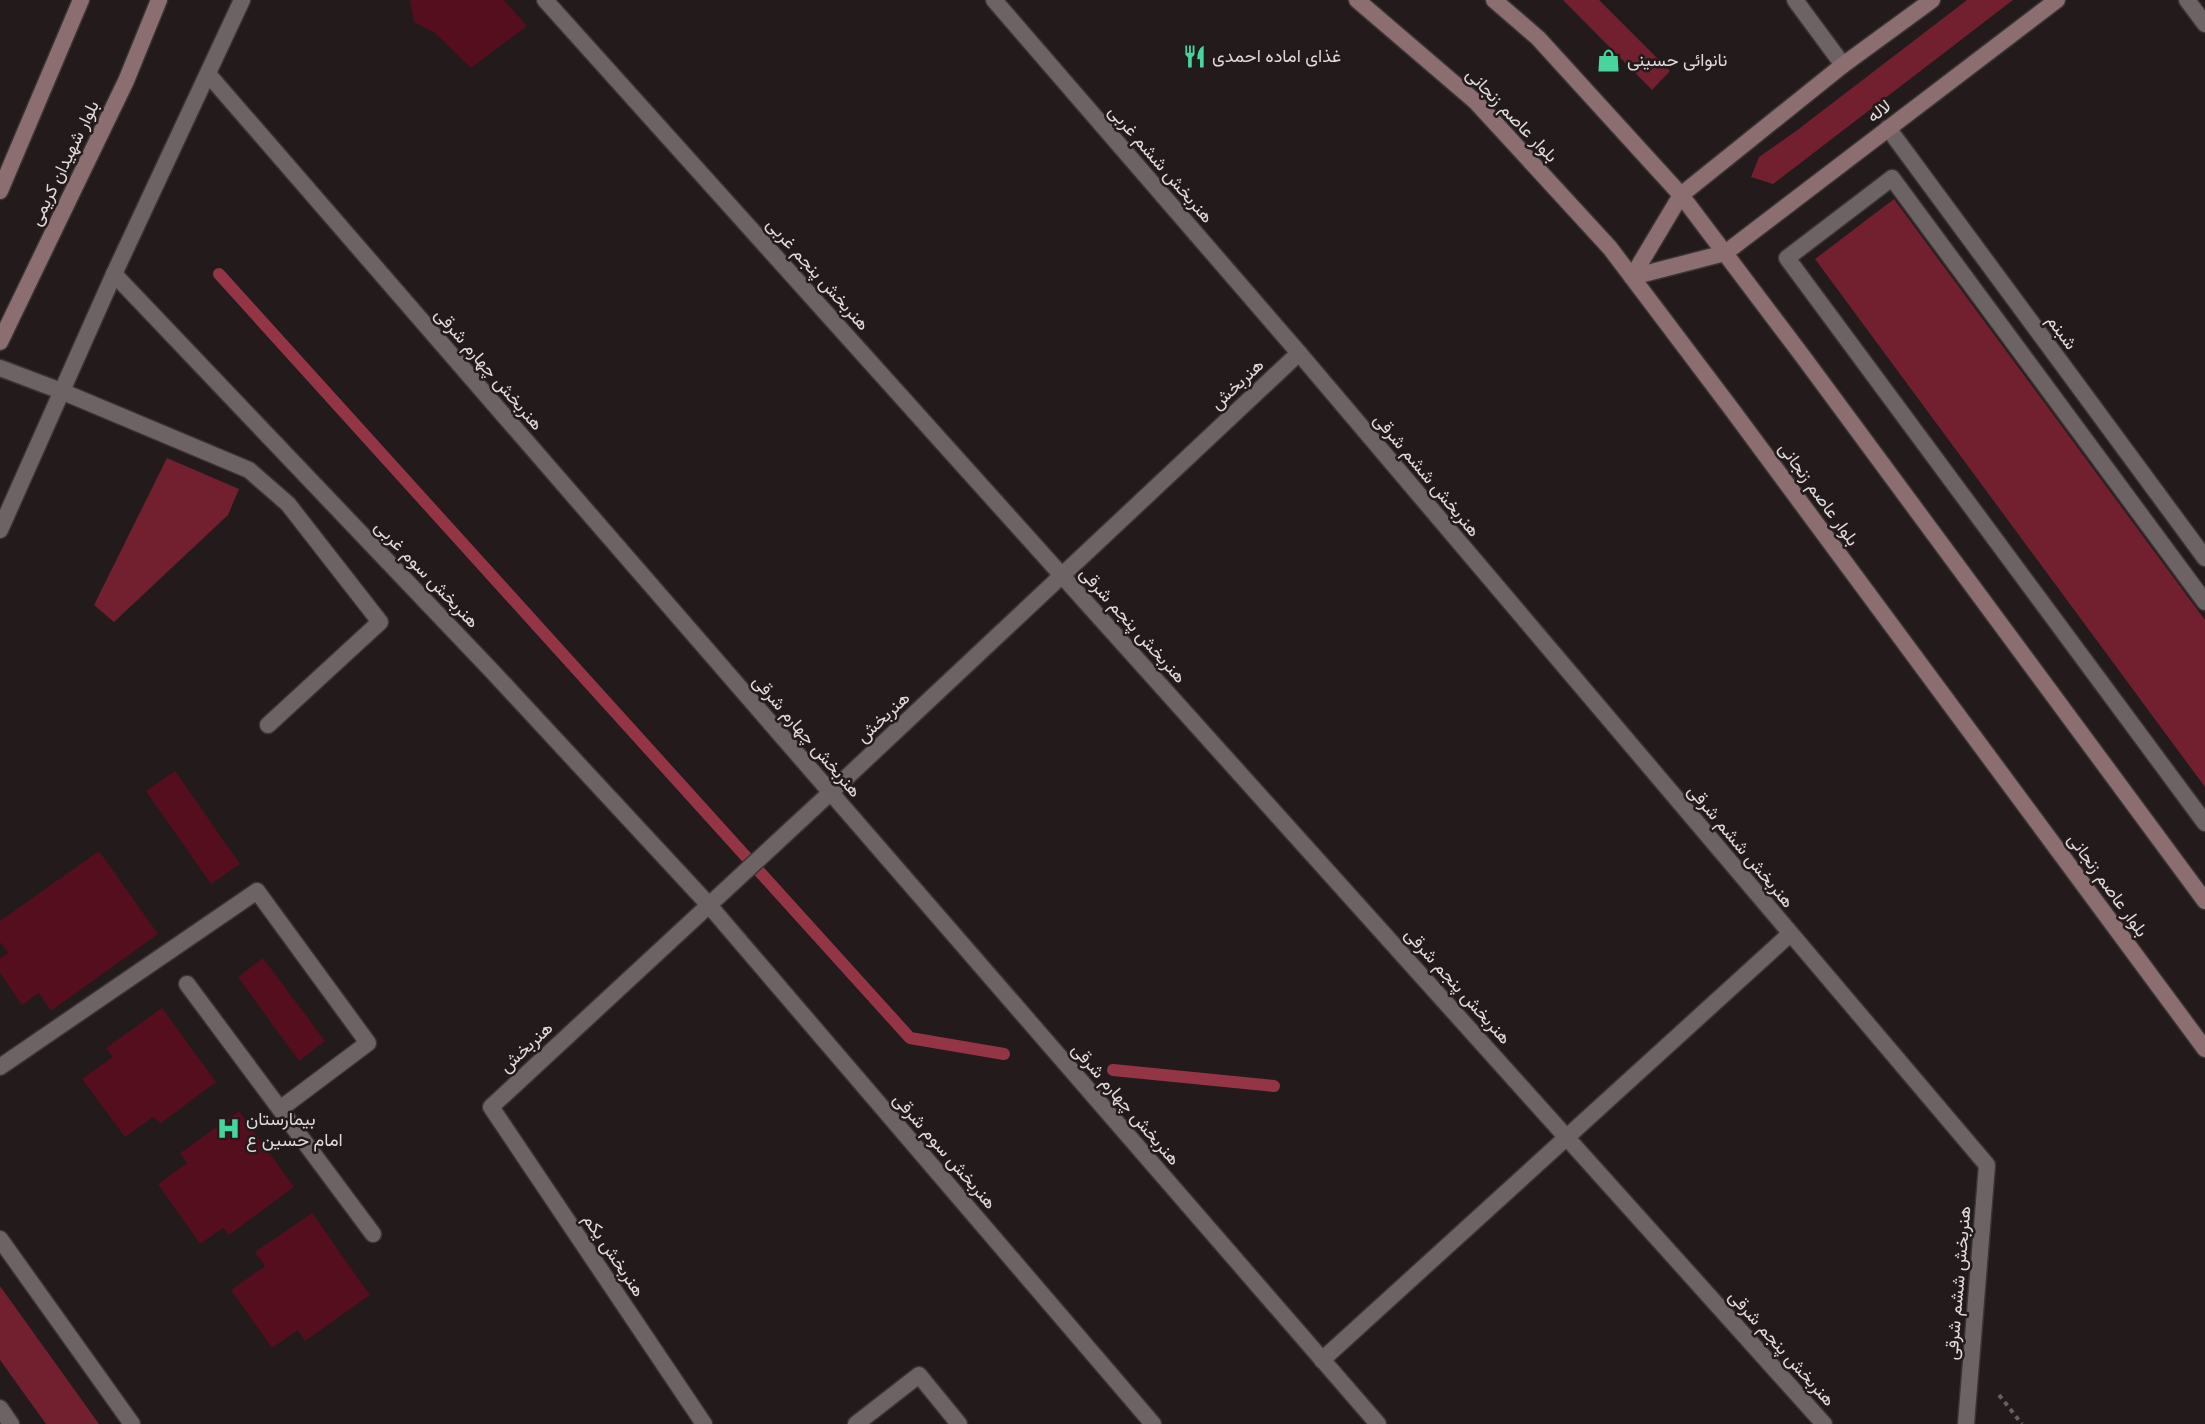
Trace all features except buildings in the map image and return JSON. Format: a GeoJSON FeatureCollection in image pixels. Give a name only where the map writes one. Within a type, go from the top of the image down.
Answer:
{"type":"FeatureCollection","features":[{"type":"Feature","properties":{"kind":"main road"},"geometry":{"type":"LineString","coordinates":[[0,191],[81,0]]}},
{"type":"Feature","properties":{"kind":"main road","name":"بلوار شهیدان کریمی"},"geometry":{"type":"LineString","coordinates":[[0,342],[126,81],[159,0]]}},
{"type":"Feature","properties":{"kind":"main road","name":"بلوار عاصم زنجانی"},"geometry":{"type":"LineString","coordinates":[[1357,0],[1476,102],[1611,248],[2205,1049]]}},
{"type":"Feature","properties":{"kind":"main road"},"geometry":{"type":"LineString","coordinates":[[1494,0],[1538,38],[1681,195],[2205,901]]}},
{"type":"Feature","properties":{"kind":"main road"},"geometry":{"type":"LineString","coordinates":[[1632,277],[1681,195],[1843,65],[1932,0]]}},
{"type":"Feature","properties":{"kind":"main road","name":"لاله"},"geometry":{"type":"LineString","coordinates":[[1725,253],[2057,0]]}},
{"type":"Feature","properties":{"kind":"main road"},"geometry":{"type":"LineString","coordinates":[[1632,277],[1725,253]]}},
{"type":"Feature","properties":{"kind":"street"},"geometry":{"type":"LineString","coordinates":[[0,530],[114,274],[242,0]]}},
{"type":"Feature","properties":{"kind":"street","name":"هنربخش پنجم غربی"},"geometry":{"type":"LineString","coordinates":[[545,0],[1062,575]]}},
{"type":"Feature","properties":{"kind":"street","name":"هنربخش ششم غربی"},"geometry":{"type":"LineString","coordinates":[[994,0],[1299,352]]}},
{"type":"Feature","properties":{"kind":"street"},"geometry":{"type":"LineString","coordinates":[[1795,0],[1843,65]]}},
{"type":"Feature","properties":{"kind":"street"},"geometry":{"type":"LineString","coordinates":[[2187,0],[2205,24]]}},
{"type":"Feature","properties":{"kind":"street","name":"هنربخش چهارم شرقی"},"geometry":{"type":"LineString","coordinates":[[208,74],[1378,1424]]}},
{"type":"Feature","properties":{"kind":"street","name":"شبنم"},"geometry":{"type":"LineString","coordinates":[[1888,128],[2205,558]]}},
{"type":"Feature","properties":{"kind":"street"},"geometry":{"type":"LineString","coordinates":[[2205,602],[1892,178],[1787,258],[2205,823]]}},
{"type":"Feature","properties":{"kind":"street","name":"هنربخش سوم غربی"},"geometry":{"type":"LineString","coordinates":[[114,274],[483,661],[708,904]]}},
{"type":"Feature","properties":{"kind":"street","name":"هنربخش"},"geometry":{"type":"LineString","coordinates":[[491,1107],[830,793],[1299,352]]}},
{"type":"Feature","properties":{"kind":"street","name":"هنربخش ششم شرقی"},"geometry":{"type":"LineString","coordinates":[[1299,352],[1987,1165],[1966,1424]]}},
{"type":"Feature","properties":{"kind":"street"},"geometry":{"type":"LineString","coordinates":[[0,368],[62,391],[249,470],[288,504],[380,622],[268,725]]}},
{"type":"Feature","properties":{"kind":"street","name":"هنربخش پنجم شرقی"},"geometry":{"type":"LineString","coordinates":[[1062,575],[1824,1424]]}},
{"type":"Feature","properties":{"kind":"street"},"geometry":{"type":"LineString","coordinates":[[0,1067],[257,891],[368,1043],[280,1109]]}},
{"type":"Feature","properties":{"kind":"street","name":"هنربخش سوم شرقی"},"geometry":{"type":"LineString","coordinates":[[708,904],[1153,1424]]}},
{"type":"Feature","properties":{"kind":"street"},"geometry":{"type":"LineString","coordinates":[[1322,1360],[1790,934]]}},
{"type":"Feature","properties":{"kind":"street"},"geometry":{"type":"LineString","coordinates":[[187,984],[373,1234]]}},
{"type":"Feature","properties":{"kind":"street","name":"هنربخش یکم"},"geometry":{"type":"LineString","coordinates":[[491,1107],[704,1424]]}},
{"type":"Feature","properties":{"kind":"street"},"geometry":{"type":"LineString","coordinates":[[0,1239],[132,1424]]}},
{"type":"Feature","properties":{"kind":"street"},"geometry":{"type":"LineString","coordinates":[[856,1424],[919,1375],[959,1424]]}},
{"type":"Feature","properties":{"kind":"street"},"geometry":{"type":"LineString","coordinates":[[0,1408],[11,1424]]}},
{"type":"Feature","properties":{"kind":"shaded area"},"geometry":{"type":"Polygon","coordinates":[[[1563,0],[1599,0],[1670,71],[1652,90],[1563,0]]]}},
{"type":"Feature","properties":{"kind":"shaded area"},"geometry":{"type":"Polygon","coordinates":[[[1967,0],[2013,0],[1773,184],[1751,177],[1759,157],[1967,0]]]}},
{"type":"Feature","properties":{"kind":"shaded area"},"geometry":{"type":"Polygon","coordinates":[[[1894,199],[2205,620],[2205,787],[1815,259],[1894,199]]]}},
{"type":"Feature","properties":{"kind":"shaded area"},"geometry":{"type":"Polygon","coordinates":[[[167,458],[239,489],[228,515],[114,622],[94,605],[167,458]]]}},
{"type":"Feature","properties":{"kind":"shaded area"},"geometry":{"type":"Polygon","coordinates":[[[0,1286],[99,1424],[46,1424],[0,1360],[0,1286]]]}},
{"type":"Feature","properties":{"kind":"waterway"},"geometry":{"type":"LineString","coordinates":[[219,274],[910,1038],[1004,1054]]}},
{"type":"Feature","properties":{"kind":"waterway"},"geometry":{"type":"LineString","coordinates":[[1113,1070],[1274,1086]]}},
{"type":"Feature","properties":{"kind":"place","name":"غذای اماده احمدی"},"geometry":{"type":"Point","coordinates":[1194,56]}},
{"type":"Feature","properties":{"kind":"place","name":"نانوائی حسینی"},"geometry":{"type":"Point","coordinates":[1609,60]}},
{"type":"Feature","properties":{"kind":"place","name":"بیمارستان امام حسین ع"},"geometry":{"type":"Point","coordinates":[228,1129]}}]}
